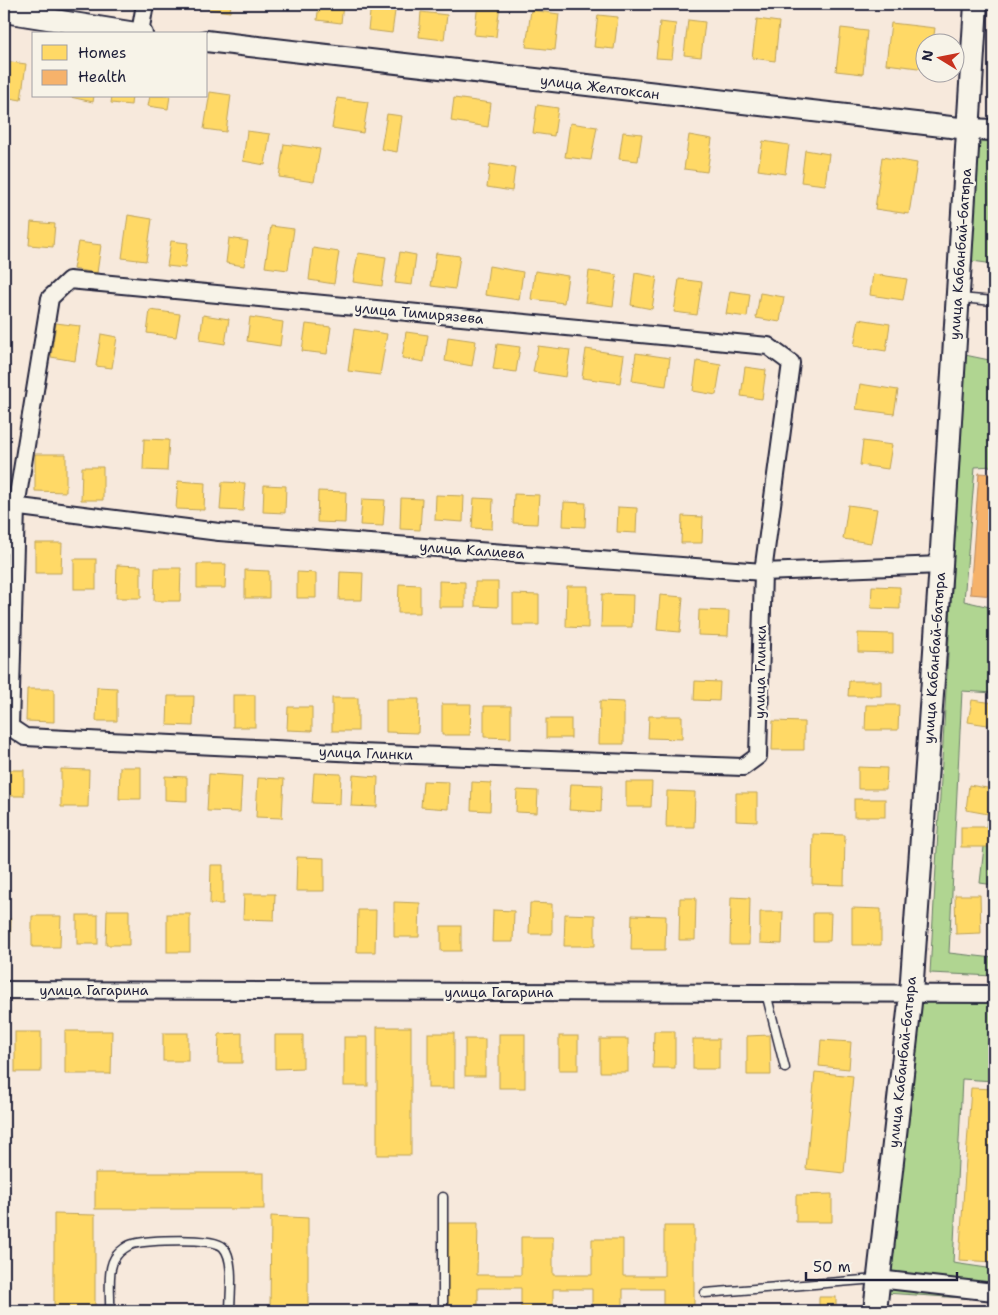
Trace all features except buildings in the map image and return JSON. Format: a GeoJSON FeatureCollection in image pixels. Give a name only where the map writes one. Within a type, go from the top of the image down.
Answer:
{"type":"FeatureCollection","features":[{"type":"Feature","properties":{"kind":"main road","name":"улица Кабанбай-батыра"},"geometry":{"type":"LineString","coordinates":[[875,1311],[911,994],[941,565],[976,4]]}},
{"type":"Feature","properties":{"kind":"street"},"geometry":{"type":"LineString","coordinates":[[141,32],[145,4]]}},
{"type":"Feature","properties":{"kind":"street"},"geometry":{"type":"LineString","coordinates":[[4,12],[129,32]]}},
{"type":"Feature","properties":{"kind":"street","name":"улица Желтоксан"},"geometry":{"type":"LineString","coordinates":[[208,41],[968,129],[994,130]]}},
{"type":"Feature","properties":{"kind":"street","name":"улица Тимирязева"},"geometry":{"type":"LineString","coordinates":[[10,506],[50,298],[69,280],[768,346],[791,363],[763,572]]}},
{"type":"Feature","properties":{"kind":"street","name":"улица Калиева"},"geometry":{"type":"LineString","coordinates":[[10,506],[219,532],[763,572],[941,565]]}},
{"type":"Feature","properties":{"kind":"street","name":"улица Глинки"},"geometry":{"type":"LineString","coordinates":[[10,506],[10,727],[25,737],[359,753],[743,767],[758,756],[763,572]]}},
{"type":"Feature","properties":{"kind":"street","name":"улица Гагарина"},"geometry":{"type":"LineString","coordinates":[[4,990],[994,994]]}},
{"type":"Feature","properties":{"kind":"street"},"geometry":{"type":"LineString","coordinates":[[878,1279],[994,1292]]}},
{"type":"Feature","properties":{"kind":"lane"},"geometry":{"type":"LineString","coordinates":[[958,297],[994,301]]}},
{"type":"Feature","properties":{"kind":"lane"},"geometry":{"type":"LineString","coordinates":[[766,994],[785,1068]]}},
{"type":"Feature","properties":{"kind":"lane"},"geometry":{"type":"LineString","coordinates":[[443,1197],[443,1311]]}},
{"type":"Feature","properties":{"kind":"lane"},"geometry":{"type":"LineString","coordinates":[[110,1311],[111,1266],[116,1255],[131,1244],[187,1241],[216,1242],[223,1247],[228,1255],[231,1278],[230,1311]]}},
{"type":"Feature","properties":{"kind":"lane"},"geometry":{"type":"LineString","coordinates":[[705,1293],[878,1279]]}},
{"type":"Feature","properties":{"kind":"green space"},"geometry":{"type":"Polygon","coordinates":[[[977,138],[994,138],[994,264],[972,261],[977,138]]]}},
{"type":"Feature","properties":{"kind":"green space"},"geometry":{"type":"Polygon","coordinates":[[[965,355],[994,361],[994,466],[975,467],[964,601],[994,608],[994,693],[962,691],[949,953],[994,958],[994,976],[930,973],[965,355]]]}},
{"type":"Feature","properties":{"kind":"green space"},"geometry":{"type":"Polygon","coordinates":[[[994,756],[994,885],[980,883],[994,756]]]}},
{"type":"Feature","properties":{"kind":"green space"},"geometry":{"type":"Polygon","coordinates":[[[916,1000],[994,1000],[994,1081],[962,1079],[953,1263],[994,1269],[994,1300],[885,1293],[916,1000]]]}}]}
